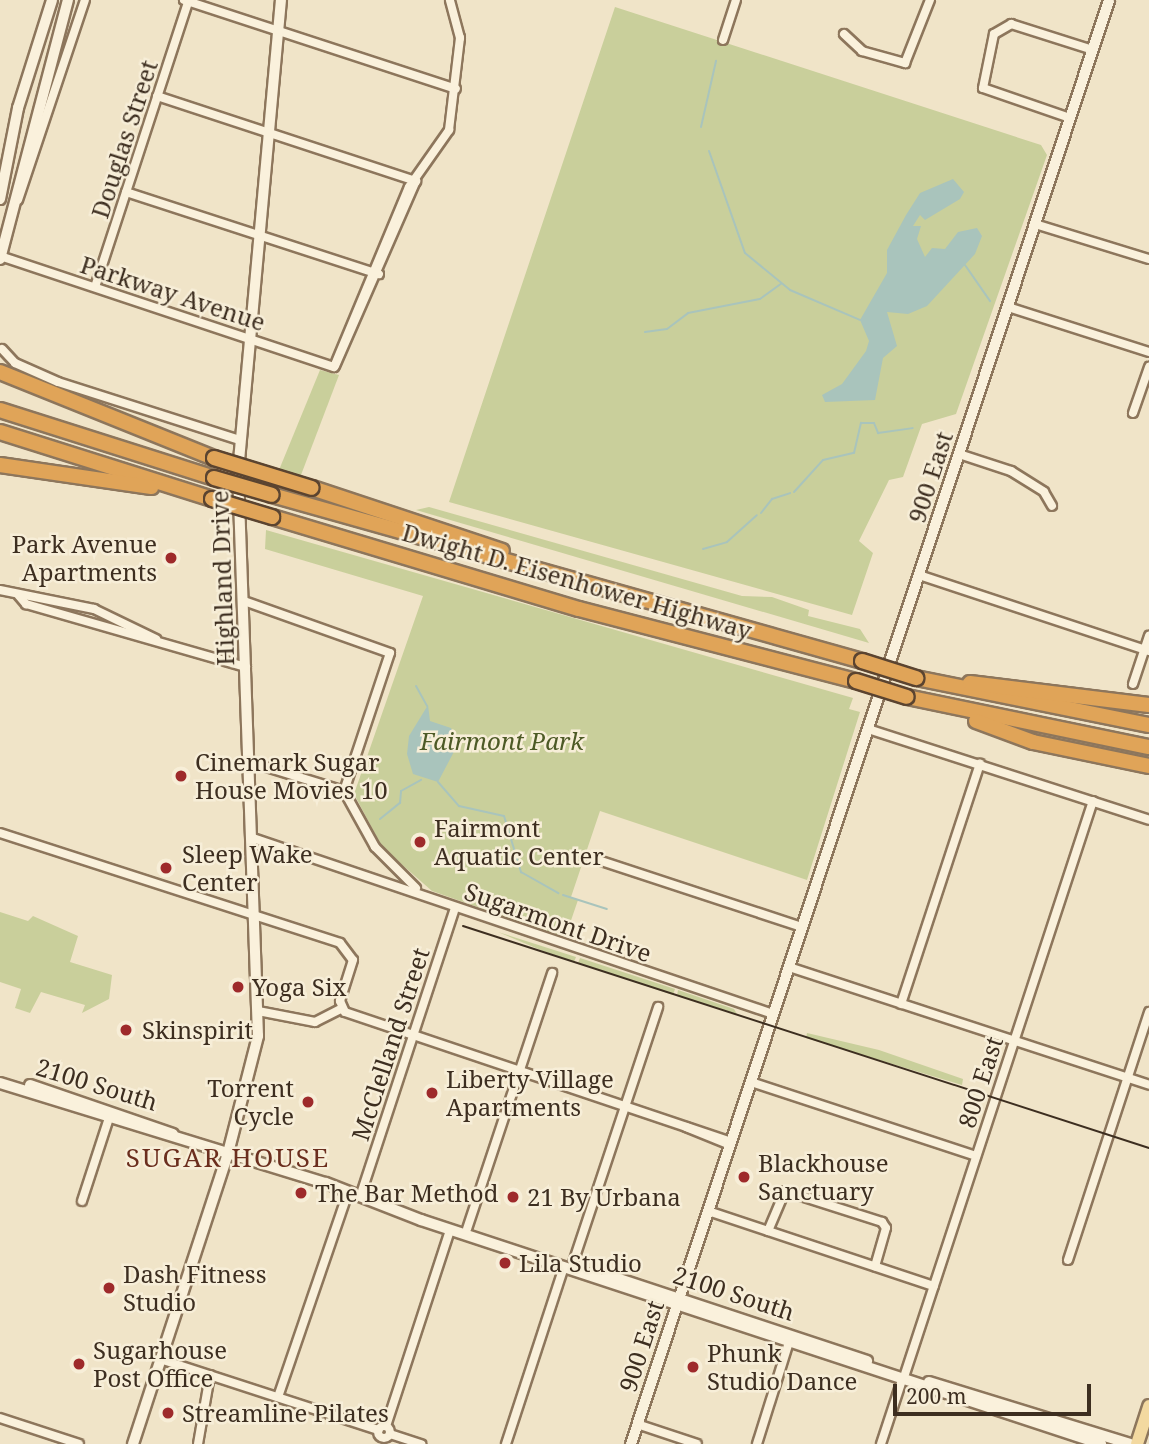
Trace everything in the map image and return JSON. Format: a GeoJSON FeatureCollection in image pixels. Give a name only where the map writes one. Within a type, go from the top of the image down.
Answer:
{"type":"FeatureCollection","features":[{"type":"Feature","properties":{"kind":"highway"},"geometry":{"type":"LineString","coordinates":[[3,371],[214,458],[312,488],[652,604]]}},
{"type":"Feature","properties":{"kind":"highway","name":"Dwight D. Eisenhower Highway"},"geometry":{"type":"LineString","coordinates":[[0,410],[272,495],[923,679],[1149,725]]}},
{"type":"Feature","properties":{"kind":"highway","name":"Dwight D. Eisenhower Highway"},"geometry":{"type":"LineString","coordinates":[[0,432],[579,609],[923,701],[1149,747]]}},
{"type":"Feature","properties":{"kind":"highway"},"geometry":{"type":"LineString","coordinates":[[0,465],[196,494]]}},
{"type":"Feature","properties":{"kind":"highway"},"geometry":{"type":"LineString","coordinates":[[923,679],[1149,705]]}},
{"type":"Feature","properties":{"kind":"highway"},"geometry":{"type":"LineString","coordinates":[[923,701],[1033,742],[1149,766]]}},
{"type":"Feature","properties":{"kind":"main road"},"geometry":{"type":"LineString","coordinates":[[1137,1444],[1149,1406]]}},
{"type":"Feature","properties":{"kind":"street"},"geometry":{"type":"LineString","coordinates":[[0,199],[18,108],[52,0]]}},
{"type":"Feature","properties":{"kind":"street"},"geometry":{"type":"LineString","coordinates":[[55,40],[61,0]]}},
{"type":"Feature","properties":{"kind":"street"},"geometry":{"type":"LineString","coordinates":[[0,257],[55,40],[68,0]]}},
{"type":"Feature","properties":{"kind":"street"},"geometry":{"type":"LineString","coordinates":[[15,206],[29,183],[85,0]]}},
{"type":"Feature","properties":{"kind":"street","name":"Highland Drive"},"geometry":{"type":"LineString","coordinates":[[133,1444],[228,1153],[255,1055],[258,1011],[240,440],[281,0]]}},
{"type":"Feature","properties":{"kind":"street"},"geometry":{"type":"LineString","coordinates":[[126,192],[376,273],[416,181],[448,134],[456,89],[460,38],[450,0]]}},
{"type":"Feature","properties":{"kind":"street"},"geometry":{"type":"LineString","coordinates":[[723,40],[736,0]]}},
{"type":"Feature","properties":{"kind":"street"},"geometry":{"type":"LineString","coordinates":[[844,34],[862,51],[905,63],[930,0]]}},
{"type":"Feature","properties":{"kind":"street","name":"900 East"},"geometry":{"type":"LineString","coordinates":[[631,1444],[1109,0]]}},
{"type":"Feature","properties":{"kind":"street"},"geometry":{"type":"LineString","coordinates":[[186,1],[456,89]]}},
{"type":"Feature","properties":{"kind":"street","name":"Douglas Street"},"geometry":{"type":"LineString","coordinates":[[96,287],[186,1]]}},
{"type":"Feature","properties":{"kind":"street"},"geometry":{"type":"LineString","coordinates":[[1070,118],[981,85],[1001,25],[1093,50]]}},
{"type":"Feature","properties":{"kind":"street"},"geometry":{"type":"LineString","coordinates":[[158,96],[416,181]]}},
{"type":"Feature","properties":{"kind":"street"},"geometry":{"type":"LineString","coordinates":[[1035,224],[1149,259]]}},
{"type":"Feature","properties":{"kind":"street","name":"Parkway Avenue"},"geometry":{"type":"LineString","coordinates":[[0,257],[334,367],[376,273]]}},
{"type":"Feature","properties":{"kind":"street"},"geometry":{"type":"LineString","coordinates":[[1008,307],[1149,352]]}},
{"type":"Feature","properties":{"kind":"street"},"geometry":{"type":"LineString","coordinates":[[2,349],[15,363],[58,382],[240,440]]}},
{"type":"Feature","properties":{"kind":"street"},"geometry":{"type":"LineString","coordinates":[[1133,414],[1149,367]]}},
{"type":"Feature","properties":{"kind":"street"},"geometry":{"type":"LineString","coordinates":[[959,454],[1011,471],[1044,492],[1052,506]]}},
{"type":"Feature","properties":{"kind":"street"},"geometry":{"type":"LineString","coordinates":[[919,575],[1147,650]]}},
{"type":"Feature","properties":{"kind":"street"},"geometry":{"type":"LineString","coordinates":[[0,590],[19,596],[94,609],[156,639],[246,667]]}},
{"type":"Feature","properties":{"kind":"street"},"geometry":{"type":"LineString","coordinates":[[244,601],[390,653],[344,791]]}},
{"type":"Feature","properties":{"kind":"street"},"geometry":{"type":"LineString","coordinates":[[1133,684],[1147,650],[1149,636]]}},
{"type":"Feature","properties":{"kind":"street"},"geometry":{"type":"LineString","coordinates":[[868,729],[1149,820]]}},
{"type":"Feature","properties":{"kind":"street"},"geometry":{"type":"LineString","coordinates":[[250,762],[344,791],[375,847],[417,890]]}},
{"type":"Feature","properties":{"kind":"street"},"geometry":{"type":"LineString","coordinates":[[901,1004],[980,764]]}},
{"type":"Feature","properties":{"kind":"street","name":"800 East"},"geometry":{"type":"LineString","coordinates":[[881,1444],[1093,801]]}},
{"type":"Feature","properties":{"kind":"street"},"geometry":{"type":"LineString","coordinates":[[0,833],[347,947],[353,960],[341,1009]]}},
{"type":"Feature","properties":{"kind":"street","name":"Sugarmont Drive"},"geometry":{"type":"LineString","coordinates":[[253,838],[417,890],[456,908],[773,1014]]}},
{"type":"Feature","properties":{"kind":"street"},"geometry":{"type":"LineString","coordinates":[[589,857],[802,927]]}},
{"type":"Feature","properties":{"kind":"street","name":"McClelland Street"},"geometry":{"type":"LineString","coordinates":[[362,1191],[411,1036],[456,908]]}},
{"type":"Feature","properties":{"kind":"street"},"geometry":{"type":"LineString","coordinates":[[789,967],[1149,1085]]}},
{"type":"Feature","properties":{"kind":"street"},"geometry":{"type":"LineString","coordinates":[[467,1228],[552,973]]}},
{"type":"Feature","properties":{"kind":"street"},"geometry":{"type":"LineString","coordinates":[[506,1444],[564,1264],[625,1107],[658,1007]]}},
{"type":"Feature","properties":{"kind":"street"},"geometry":{"type":"LineString","coordinates":[[258,1011],[315,1022],[341,1009],[411,1036],[730,1144]]}},
{"type":"Feature","properties":{"kind":"street"},"geometry":{"type":"LineString","coordinates":[[1068,1260],[1149,1012]]}},
{"type":"Feature","properties":{"kind":"street","name":"2100 South"},"geometry":{"type":"LineString","coordinates":[[0,1076],[69,1097],[178,1137]]}},
{"type":"Feature","properties":{"kind":"street"},"geometry":{"type":"LineString","coordinates":[[751,1082],[976,1156]]}},
{"type":"Feature","properties":{"kind":"street","name":"2100 South"},"geometry":{"type":"LineString","coordinates":[[0,1083],[326,1183],[362,1191],[390,1207],[467,1228],[564,1264]]}},
{"type":"Feature","properties":{"kind":"street"},"geometry":{"type":"LineString","coordinates":[[37,1094],[69,1097]]}},
{"type":"Feature","properties":{"kind":"street"},"geometry":{"type":"LineString","coordinates":[[82,1201],[109,1118]]}},
{"type":"Feature","properties":{"kind":"street","name":"2100 South"},"geometry":{"type":"LineString","coordinates":[[326,1183],[450,1230],[791,1338],[1101,1444]]}},
{"type":"Feature","properties":{"kind":"street"},"geometry":{"type":"LineString","coordinates":[[278,1397],[344,1191],[362,1191]]}},
{"type":"Feature","properties":{"kind":"street"},"geometry":{"type":"LineString","coordinates":[[768,1231],[785,1191],[882,1222],[886,1228],[875,1266]]}},
{"type":"Feature","properties":{"kind":"street"},"geometry":{"type":"LineString","coordinates":[[708,1211],[934,1286]]}},
{"type":"Feature","properties":{"kind":"street"},"geometry":{"type":"LineString","coordinates":[[383,1434],[450,1230],[488,1236]]}},
{"type":"Feature","properties":{"kind":"street","name":"2100 South"},"geometry":{"type":"LineString","coordinates":[[678,1301],[736,1325],[845,1352],[904,1377],[1130,1444]]}},
{"type":"Feature","properties":{"kind":"street"},"geometry":{"type":"LineString","coordinates":[[757,1444],[791,1338]]}},
{"type":"Feature","properties":{"kind":"street"},"geometry":{"type":"LineString","coordinates":[[160,1359],[383,1434],[421,1444]]}},
{"type":"Feature","properties":{"kind":"street"},"geometry":{"type":"LineString","coordinates":[[198,1444],[210,1375]]}},
{"type":"Feature","properties":{"kind":"street"},"geometry":{"type":"LineString","coordinates":[[0,1418],[79,1444]]}},
{"type":"Feature","properties":{"kind":"street"},"geometry":{"type":"LineString","coordinates":[[637,1424],[697,1444]]}},
{"type":"Feature","properties":{"kind":"green space"},"geometry":{"type":"Polygon","coordinates":[[[615,7],[1041,145],[1047,155],[956,414],[922,424],[903,477],[889,480],[859,541],[873,553],[852,615],[449,502],[615,7]]]}},
{"type":"Feature","properties":{"kind":"green space"},"geometry":{"type":"Polygon","coordinates":[[[320,370],[339,375],[301,475],[279,470],[320,370]]]}},
{"type":"Feature","properties":{"kind":"green space"},"geometry":{"type":"Polygon","coordinates":[[[429,507],[742,596],[772,597],[809,610],[808,616],[860,629],[869,643],[416,510],[429,507]]]}},
{"type":"Feature","properties":{"kind":"green space","name":"Fairmont Park"},"geometry":{"type":"Polygon","coordinates":[[[266,530],[853,698],[849,709],[860,712],[807,880],[600,811],[571,897],[578,900],[565,938],[432,891],[382,847],[354,794],[423,596],[265,549],[266,530]]]}},
{"type":"Feature","properties":{"kind":"green space"},"geometry":{"type":"Polygon","coordinates":[[[0,912],[28,921],[33,916],[78,936],[70,962],[112,975],[109,999],[82,1013],[85,1005],[41,992],[30,1013],[15,1008],[21,989],[0,982],[0,912]]]}},
{"type":"Feature","properties":{"kind":"green space"},"geometry":{"type":"Polygon","coordinates":[[[498,932],[576,957],[574,962],[498,932]]]}},
{"type":"Feature","properties":{"kind":"green space"},"geometry":{"type":"Polygon","coordinates":[[[580,958],[675,989],[673,995],[578,963],[580,958]]]}},
{"type":"Feature","properties":{"kind":"green space"},"geometry":{"type":"Polygon","coordinates":[[[678,990],[734,1009],[737,1014],[677,996],[678,990]]]}},
{"type":"Feature","properties":{"kind":"green space"},"geometry":{"type":"Polygon","coordinates":[[[807,1033],[879,1050],[963,1079],[962,1085],[806,1038],[807,1033]]]}},
{"type":"Feature","properties":{"kind":"water"},"geometry":{"type":"Polygon","coordinates":[[[953,179],[964,192],[960,199],[925,220],[920,215],[913,226],[921,226],[917,239],[925,257],[932,248],[945,249],[958,232],[977,228],[982,236],[975,254],[927,306],[908,314],[887,312],[897,346],[883,358],[875,400],[825,402],[822,395],[842,384],[866,351],[869,341],[860,320],[887,273],[887,250],[906,215],[920,193],[953,179]]]}},
{"type":"Feature","properties":{"kind":"water"},"geometry":{"type":"Polygon","coordinates":[[[428,705],[430,721],[451,728],[458,744],[438,782],[413,774],[407,754],[409,736],[428,705]]]}},
{"type":"Feature","properties":{"kind":"waterway"},"geometry":{"type":"LineString","coordinates":[[701,127],[716,61]]}},
{"type":"Feature","properties":{"kind":"waterway"},"geometry":{"type":"LineString","coordinates":[[709,151],[745,253],[790,290],[860,320]]}},
{"type":"Feature","properties":{"kind":"waterway"},"geometry":{"type":"LineString","coordinates":[[965,265],[990,301]]}},
{"type":"Feature","properties":{"kind":"waterway"},"geometry":{"type":"LineString","coordinates":[[645,332],[667,329],[688,313],[760,299],[781,284]]}},
{"type":"Feature","properties":{"kind":"waterway"},"geometry":{"type":"LineString","coordinates":[[794,492],[823,460],[854,453],[861,423],[874,423],[878,433],[913,428]]}},
{"type":"Feature","properties":{"kind":"waterway"},"geometry":{"type":"LineString","coordinates":[[761,513],[772,499],[790,493]]}},
{"type":"Feature","properties":{"kind":"waterway"},"geometry":{"type":"LineString","coordinates":[[703,549],[727,542],[757,515]]}},
{"type":"Feature","properties":{"kind":"waterway"},"geometry":{"type":"LineString","coordinates":[[416,686],[427,706]]}},
{"type":"Feature","properties":{"kind":"waterway"},"geometry":{"type":"LineString","coordinates":[[380,819],[400,803],[401,791],[421,780]]}},
{"type":"Feature","properties":{"kind":"waterway"},"geometry":{"type":"LineString","coordinates":[[438,782],[459,806],[504,816],[521,872],[558,893]]}},
{"type":"Feature","properties":{"kind":"waterway"},"geometry":{"type":"LineString","coordinates":[[563,895],[607,909]]}},
{"type":"Feature","properties":{"kind":"tram line"},"geometry":{"type":"LineString","coordinates":[[463,926],[1149,1148]]}},
{"type":"Feature","properties":{"kind":"place","name":"Park Avenue Apartments"},"geometry":{"type":"Point","coordinates":[171,558]}},
{"type":"Feature","properties":{"kind":"place","name":"Cinemark Sugar House Movies 10"},"geometry":{"type":"Point","coordinates":[181,776]}},
{"type":"Feature","properties":{"kind":"place","name":"Fairmont Aquatic Center"},"geometry":{"type":"Point","coordinates":[420,842]}},
{"type":"Feature","properties":{"kind":"place","name":"Sleep Wake Center"},"geometry":{"type":"Point","coordinates":[166,868]}},
{"type":"Feature","properties":{"kind":"place","name":"Yoga Six"},"geometry":{"type":"Point","coordinates":[238,987]}},
{"type":"Feature","properties":{"kind":"place","name":"Skinspirit"},"geometry":{"type":"Point","coordinates":[126,1030]}},
{"type":"Feature","properties":{"kind":"place","name":"Liberty Village Apartments"},"geometry":{"type":"Point","coordinates":[432,1093]}},
{"type":"Feature","properties":{"kind":"place","name":"Torrent Cycle"},"geometry":{"type":"Point","coordinates":[308,1102]}},
{"type":"Feature","properties":{"kind":"place","name":"Blackhouse Sanctuary"},"geometry":{"type":"Point","coordinates":[744,1177]}},
{"type":"Feature","properties":{"kind":"place","name":"The Bar Method"},"geometry":{"type":"Point","coordinates":[301,1193]}},
{"type":"Feature","properties":{"kind":"place","name":"21 By Urbana"},"geometry":{"type":"Point","coordinates":[513,1197]}},
{"type":"Feature","properties":{"kind":"place","name":"Lila Studio"},"geometry":{"type":"Point","coordinates":[505,1263]}},
{"type":"Feature","properties":{"kind":"place","name":"Dash Fitness Studio"},"geometry":{"type":"Point","coordinates":[109,1288]}},
{"type":"Feature","properties":{"kind":"place","name":"Sugarhouse Post Office"},"geometry":{"type":"Point","coordinates":[79,1364]}},
{"type":"Feature","properties":{"kind":"place","name":"Phunk Studio Dance"},"geometry":{"type":"Point","coordinates":[693,1367]}},
{"type":"Feature","properties":{"kind":"place","name":"Streamline Pilates"},"geometry":{"type":"Point","coordinates":[168,1413]}},
{"type":"Feature","properties":{"kind":"district","name":"SUGAR HOUSE"},"geometry":{"type":"Point","coordinates":[228,1158]}}]}
